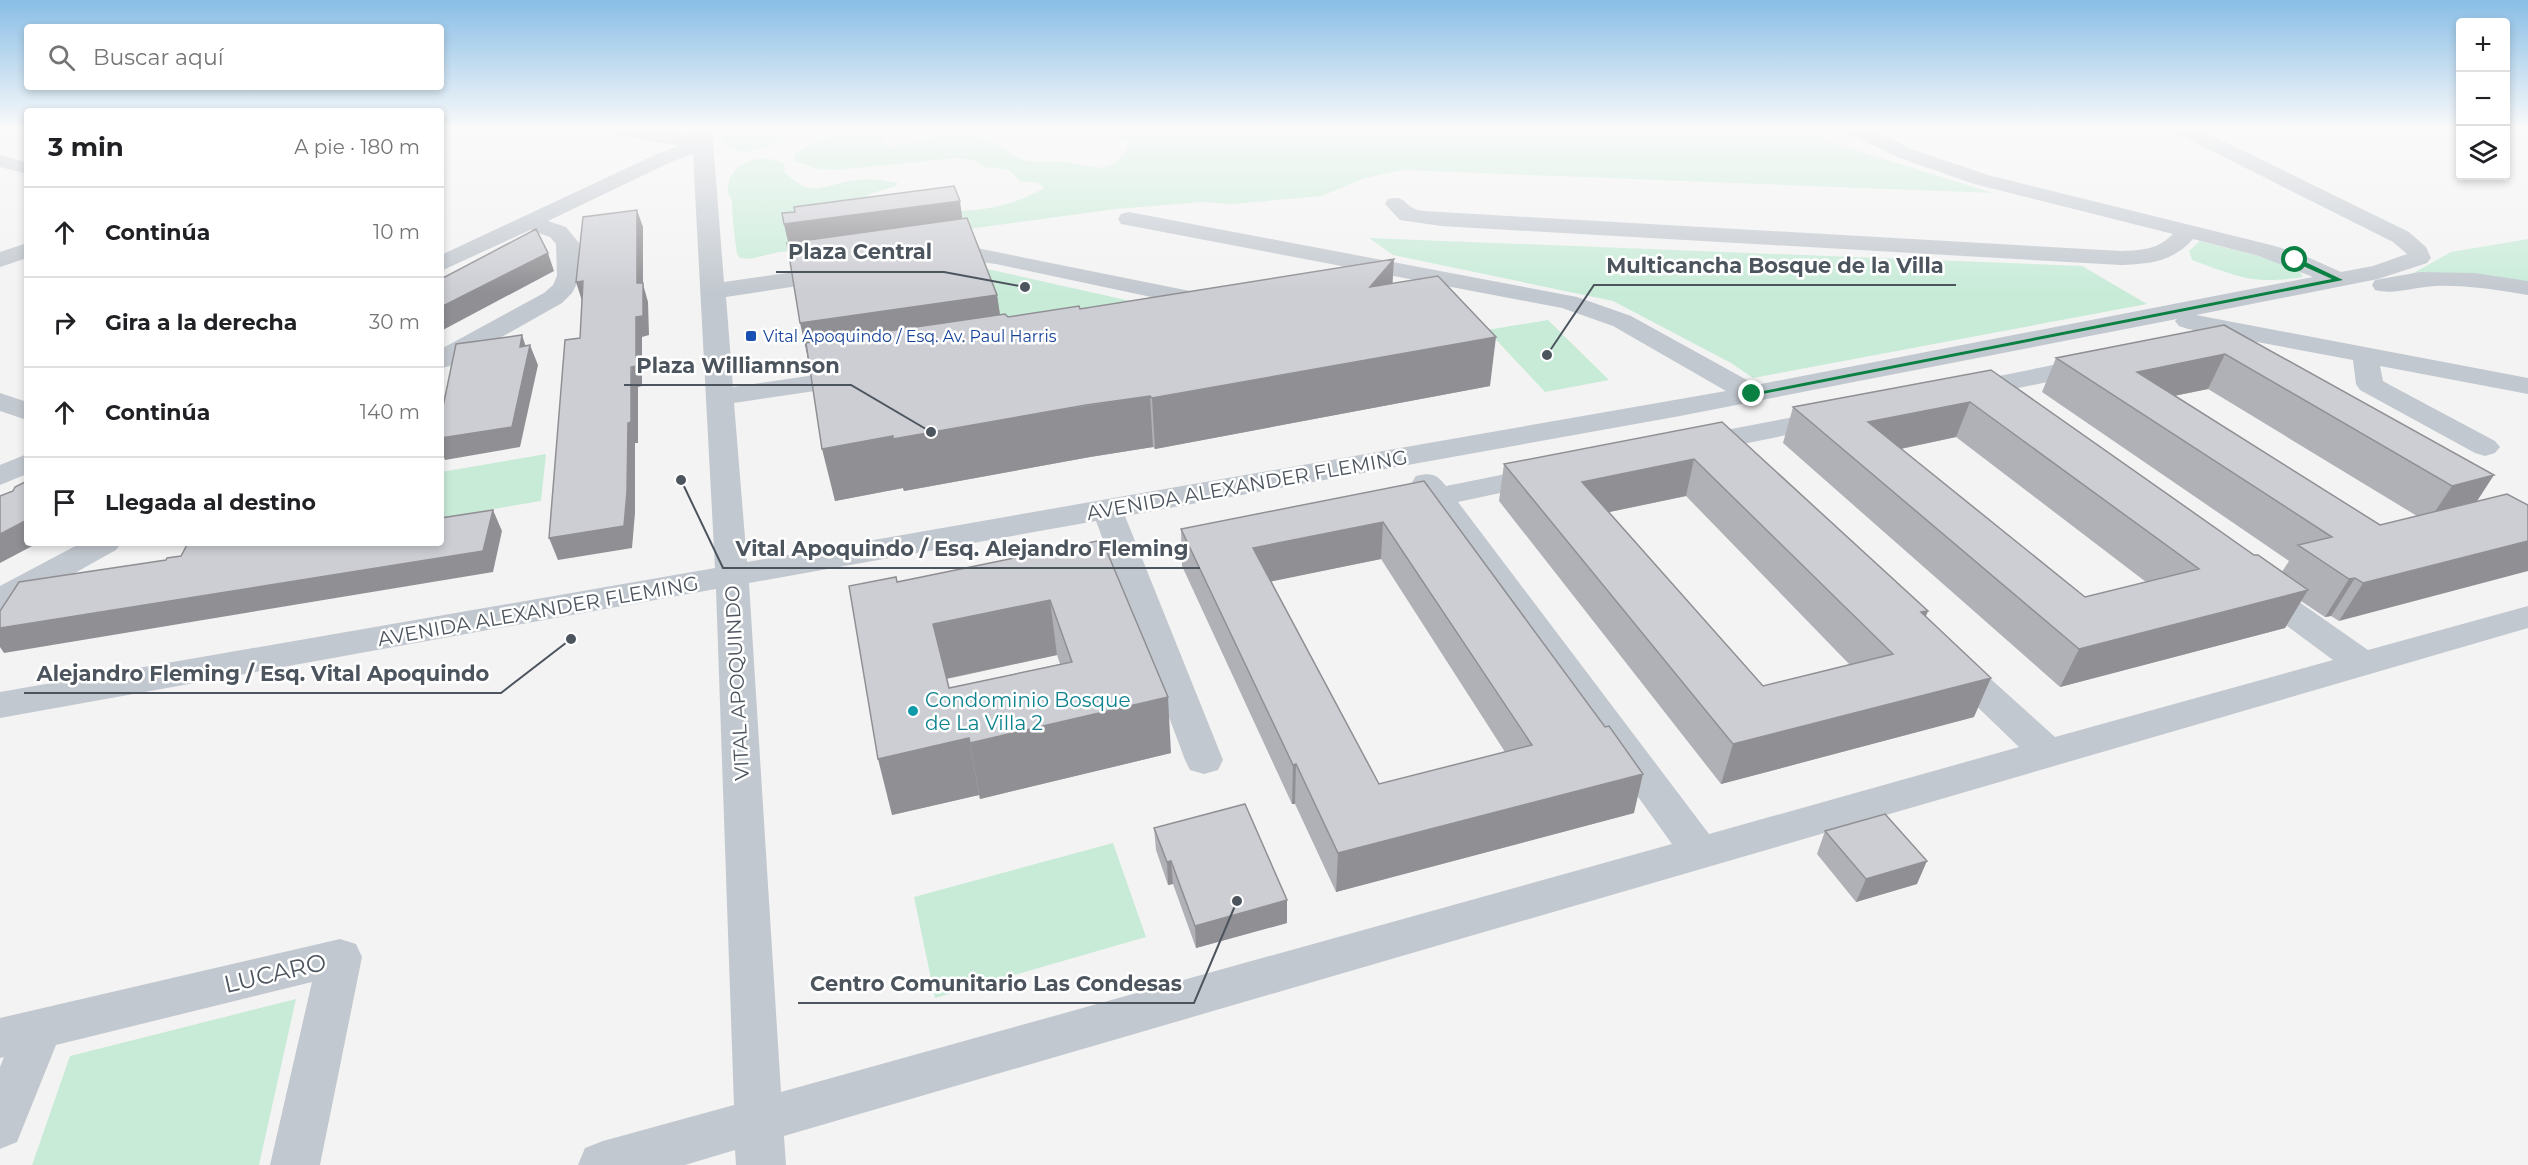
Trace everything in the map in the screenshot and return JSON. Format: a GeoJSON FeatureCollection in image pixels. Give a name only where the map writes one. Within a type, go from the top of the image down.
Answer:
{"type":"FeatureCollection","features":[{"type":"Feature","properties":{"kind":"street"},"geometry":{"type":"LineString","coordinates":[[444,263],[610,183]]}},
{"type":"Feature","properties":{"kind":"street"},"geometry":{"type":"LineString","coordinates":[[526,248],[657,183]]}},
{"type":"Feature","properties":{"kind":"street","name":"VITAL APOQUINDO"},"geometry":{"type":"LineString","coordinates":[[706,183],[732,578],[760,1142]]}},
{"type":"Feature","properties":{"kind":"street"},"geometry":{"type":"LineString","coordinates":[[1994,183],[2295,260],[2339,280]]}},
{"type":"Feature","properties":{"kind":"street","name":"AVENIDA ALEXANDER FLEMING"},"geometry":{"type":"LineString","coordinates":[[0,705],[732,578],[1680,408],[2339,280],[2393,268],[2419,258],[2418,252],[2410,243],[2395,234],[2293,183]]}},
{"type":"Feature","properties":{"kind":"street"},"geometry":{"type":"LineString","coordinates":[[1396,204],[1408,215],[1441,219],[2121,258],[2161,255],[2172,250],[2186,233]]}},
{"type":"Feature","properties":{"kind":"street"},"geometry":{"type":"LineString","coordinates":[[1129,219],[1568,302],[1622,321],[1752,394]]}},
{"type":"Feature","properties":{"kind":"street"},"geometry":{"type":"LineString","coordinates":[[444,358],[554,298],[563,288],[569,276],[567,243],[558,232],[528,222]]}},
{"type":"Feature","properties":{"kind":"street"},"geometry":{"type":"LineString","coordinates":[[0,260],[24,251]]}},
{"type":"Feature","properties":{"kind":"street"},"geometry":{"type":"LineString","coordinates":[[916,261],[972,254],[996,257],[1190,298],[1229,312],[1216,319],[1188,324]]}},
{"type":"Feature","properties":{"kind":"street"},"geometry":{"type":"LineString","coordinates":[[714,291],[861,269]]}},
{"type":"Feature","properties":{"kind":"street"},"geometry":{"type":"LineString","coordinates":[[2204,342],[2407,279],[2463,278],[2528,288]]}},
{"type":"Feature","properties":{"kind":"street"},"geometry":{"type":"LineString","coordinates":[[2156,315],[2204,342],[2528,386]]}},
{"type":"Feature","properties":{"kind":"street"},"geometry":{"type":"LineString","coordinates":[[1935,359],[2006,409]]}},
{"type":"Feature","properties":{"kind":"street"},"geometry":{"type":"LineString","coordinates":[[1942,395],[2113,361]]}},
{"type":"Feature","properties":{"kind":"street"},"geometry":{"type":"LineString","coordinates":[[2367,365],[2528,405]]}},
{"type":"Feature","properties":{"kind":"street"},"geometry":{"type":"LineString","coordinates":[[2367,365],[2370,384],[2379,391],[2485,447]]}},
{"type":"Feature","properties":{"kind":"street"},"geometry":{"type":"LineString","coordinates":[[721,397],[874,374]]}},
{"type":"Feature","properties":{"kind":"street"},"geometry":{"type":"LineString","coordinates":[[0,401],[24,411]]}},
{"type":"Feature","properties":{"kind":"street"},"geometry":{"type":"LineString","coordinates":[[1680,408],[1741,465]]}},
{"type":"Feature","properties":{"kind":"street"},"geometry":{"type":"LineString","coordinates":[[1669,450],[1852,414]]}},
{"type":"Feature","properties":{"kind":"street"},"geometry":{"type":"LineString","coordinates":[[1409,457],[1700,852]]}},
{"type":"Feature","properties":{"kind":"street"},"geometry":{"type":"LineString","coordinates":[[0,476],[24,464]]}},
{"type":"Feature","properties":{"kind":"street"},"geometry":{"type":"LineString","coordinates":[[1437,497],[1576,469]]}},
{"type":"Feature","properties":{"kind":"street"},"geometry":{"type":"LineString","coordinates":[[1107,510],[1204,760]]}},
{"type":"Feature","properties":{"kind":"street"},"geometry":{"type":"LineString","coordinates":[[0,600],[99,546]]}},
{"type":"Feature","properties":{"kind":"street"},"geometry":{"type":"LineString","coordinates":[[2238,574],[2363,664]]}},
{"type":"Feature","properties":{"kind":"street"},"geometry":{"type":"LineString","coordinates":[[603,1165],[760,1142],[1700,852],[2528,617]]}},
{"type":"Feature","properties":{"kind":"street"},"geometry":{"type":"LineString","coordinates":[[1929,641],[2048,753]]}},
{"type":"Feature","properties":{"kind":"street","name":"LUCARO"},"geometry":{"type":"LineString","coordinates":[[0,1126],[19,1034],[340,957],[295,1165]]}},
{"type":"Feature","properties":{"kind":"green space"},"geometry":{"type":"Polygon","coordinates":[[[799,183],[818,188],[838,183],[898,183],[856,202],[952,211],[999,206],[1022,199],[1044,188],[1039,183],[1352,183],[1322,196],[1232,204],[1201,202],[1116,209],[821,249],[779,252],[750,259],[740,258],[737,254],[728,184],[799,183]]]}},
{"type":"Feature","properties":{"kind":"green space"},"geometry":{"type":"Polygon","coordinates":[[[1745,183],[1962,183],[1993,193],[1745,183]]]}},
{"type":"Feature","properties":{"kind":"green space"},"geometry":{"type":"Polygon","coordinates":[[[1369,238],[2082,266],[2147,304],[1753,378],[1731,363],[1613,301],[1393,255],[1369,238]]]}},
{"type":"Feature","properties":{"kind":"green space"},"geometry":{"type":"Polygon","coordinates":[[[2528,239],[2528,293],[2412,274],[2451,252],[2528,239]]]}},
{"type":"Feature","properties":{"kind":"green space"},"geometry":{"type":"Polygon","coordinates":[[[2200,241],[2297,266],[2303,277],[2258,280],[2222,271],[2192,260],[2189,251],[2200,241]]]}},
{"type":"Feature","properties":{"kind":"green space"},"geometry":{"type":"Polygon","coordinates":[[[974,266],[1162,308],[1008,349],[974,266]]]}},
{"type":"Feature","properties":{"kind":"green space"},"geometry":{"type":"Polygon","coordinates":[[[1548,320],[1609,380],[1545,392],[1487,330],[1548,320]]]}},
{"type":"Feature","properties":{"kind":"green space"},"geometry":{"type":"Polygon","coordinates":[[[546,454],[541,501],[444,517],[444,471],[546,454]]]}},
{"type":"Feature","properties":{"kind":"green space"},"geometry":{"type":"Polygon","coordinates":[[[1113,843],[1146,937],[935,998],[914,897],[1113,843]]]}},
{"type":"Feature","properties":{"kind":"green space"},"geometry":{"type":"Polygon","coordinates":[[[296,999],[259,1165],[32,1165],[70,1056],[296,999]]]}},
{"type":"Feature","properties":{"kind":"building"},"geometry":{"type":"Polygon","coordinates":[[[954,186],[960,201],[784,224],[782,213],[795,212],[794,207],[954,186]]]}},
{"type":"Feature","properties":{"kind":"building"},"geometry":{"type":"Polygon","coordinates":[[[637,210],[637,283],[643,283],[643,316],[636,317],[636,366],[631,367],[631,422],[628,423],[624,526],[549,538],[565,340],[580,338],[583,281],[576,282],[583,217],[637,210]]]}},
{"type":"Feature","properties":{"kind":"building"},"geometry":{"type":"Polygon","coordinates":[[[967,218],[997,295],[800,323],[787,243],[967,218]]]}},
{"type":"Feature","properties":{"kind":"building"},"geometry":{"type":"Polygon","coordinates":[[[536,229],[548,253],[444,305],[444,277],[536,229]]]}},
{"type":"Feature","properties":{"kind":"building"},"geometry":{"type":"Polygon","coordinates":[[[1394,259],[1370,287],[1438,276],[1496,337],[1152,398],[1150,396],[1086,405],[893,439],[893,436],[822,449],[806,343],[1005,314],[1008,317],[1079,306],[1080,309],[1394,259]]]}},
{"type":"Feature","properties":{"kind":"building"},"geometry":{"type":"Polygon","coordinates":[[[2224,325],[2494,475],[2452,486],[2225,354],[2137,372],[2380,525],[2507,494],[2528,505],[2528,541],[2363,583],[2355,578],[2349,579],[2298,545],[2332,537],[2056,358],[2224,325]]]}},
{"type":"Feature","properties":{"kind":"building"},"geometry":{"type":"Polygon","coordinates":[[[522,335],[520,347],[530,345],[512,427],[444,438],[444,402],[456,344],[522,335]]]}},
{"type":"Feature","properties":{"kind":"building"},"geometry":{"type":"Polygon","coordinates":[[[1991,370],[2254,555],[2258,555],[2308,590],[2079,649],[1793,407],[1991,370]],[[1970,402],[1868,422],[2085,597],[2199,569],[1970,402]]]}},
{"type":"Feature","properties":{"kind":"building"},"geometry":{"type":"Polygon","coordinates":[[[1722,422],[1928,611],[1921,612],[1991,678],[1733,744],[1504,464],[1722,422]],[[1694,459],[1582,482],[1763,686],[1893,654],[1694,459]]]}},
{"type":"Feature","properties":{"kind":"building"},"geometry":{"type":"Polygon","coordinates":[[[1424,481],[1605,727],[1609,726],[1643,774],[1338,853],[1296,764],[1293,765],[1181,529],[1424,481]],[[1383,522],[1253,548],[1379,784],[1532,745],[1383,522]]]}},
{"type":"Feature","properties":{"kind":"building"},"geometry":{"type":"Polygon","coordinates":[[[24,482],[24,522],[0,534],[0,496],[13,491],[15,487],[24,482]]]}},
{"type":"Feature","properties":{"kind":"building"},"geometry":{"type":"Polygon","coordinates":[[[493,510],[483,551],[0,628],[0,611],[19,582],[166,560],[181,556],[186,546],[444,546],[444,518],[493,510]]]}},
{"type":"Feature","properties":{"kind":"building"},"geometry":{"type":"Polygon","coordinates":[[[1102,540],[1168,697],[970,743],[969,738],[878,759],[849,586],[896,577],[897,582],[1102,540]],[[1050,600],[933,624],[949,688],[1072,662],[1050,600]]]}},
{"type":"Feature","properties":{"kind":"building"},"geometry":{"type":"Polygon","coordinates":[[[1245,804],[1287,900],[1195,926],[1171,861],[1167,862],[1154,828],[1245,804]]]}},
{"type":"Feature","properties":{"kind":"building"},"geometry":{"type":"Polygon","coordinates":[[[1885,814],[1927,861],[1866,879],[1825,831],[1885,814]]]}},
{"type":"Feature","properties":{"kind":"place","name":"Plaza Central"},"geometry":{"type":"Point","coordinates":[1025,287]}},
{"type":"Feature","properties":{"kind":"place","name":"Vital Apoquindo / Esq. Av. Paul Harris"},"geometry":{"type":"Point","coordinates":[751,336]}},
{"type":"Feature","properties":{"kind":"place","name":"Multicancha Bosque de la Villa"},"geometry":{"type":"Point","coordinates":[1547,355]}},
{"type":"Feature","properties":{"kind":"place","name":"Plaza Williamnson"},"geometry":{"type":"Point","coordinates":[931,432]}},
{"type":"Feature","properties":{"kind":"place","name":"Vital Apoquindo / Esq. Alejandro Fleming"},"geometry":{"type":"Point","coordinates":[681,480]}},
{"type":"Feature","properties":{"kind":"place","name":"Alejandro Fleming / Esq. Vital Apoquindo"},"geometry":{"type":"Point","coordinates":[571,639]}},
{"type":"Feature","properties":{"kind":"place","name":"Condominio Bosque de La Villa 2"},"geometry":{"type":"Point","coordinates":[913,711]}},
{"type":"Feature","properties":{"kind":"place","name":"Centro Comunitario Las Condesas"},"geometry":{"type":"Point","coordinates":[1237,901]}},
{"type":"Feature","properties":{"kind":"route"},"geometry":{"type":"LineString","coordinates":[[1752,394],[2339,280],[2295,260]]}}]}
